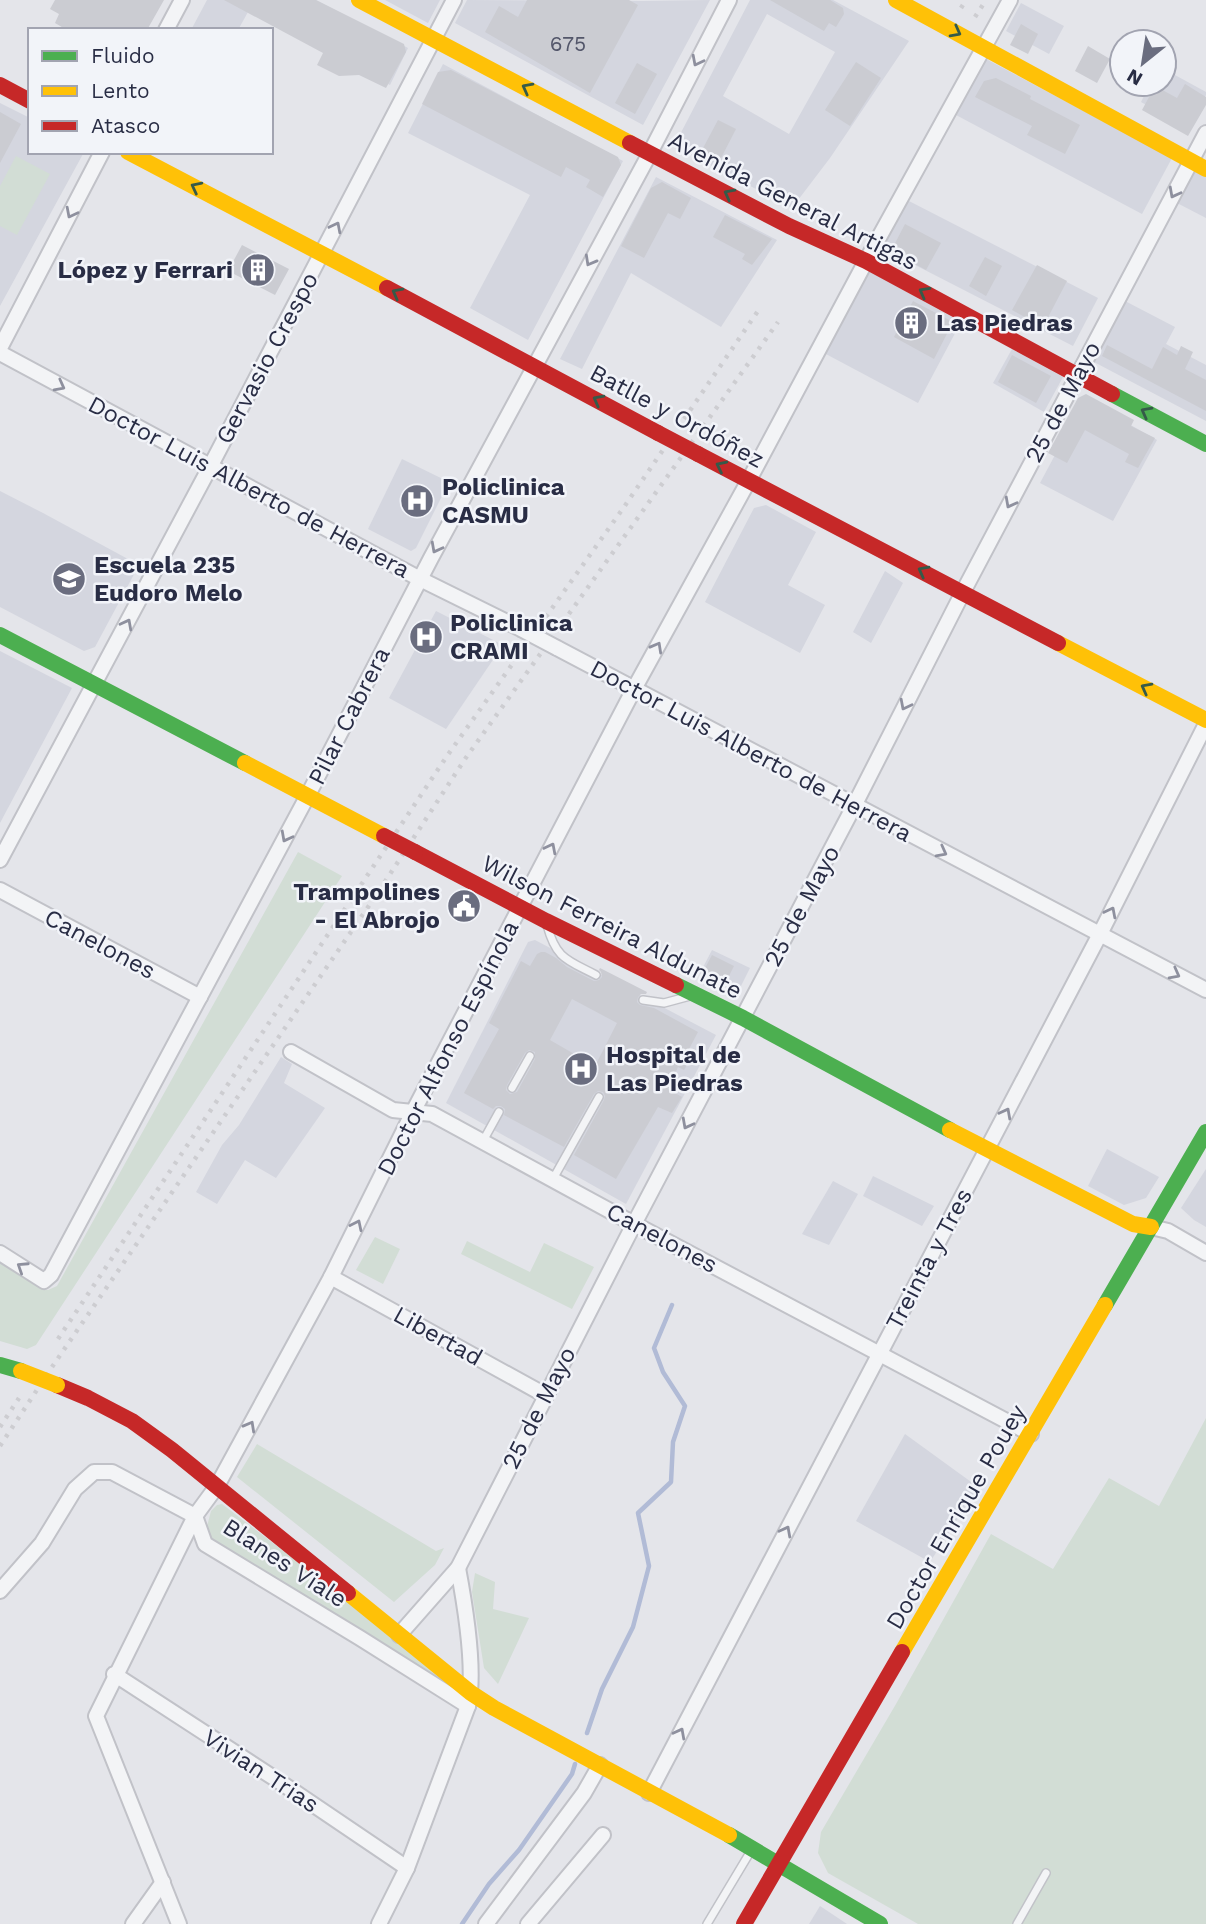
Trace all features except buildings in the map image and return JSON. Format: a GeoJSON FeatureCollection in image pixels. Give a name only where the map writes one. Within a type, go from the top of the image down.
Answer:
{"type":"FeatureCollection","features":[{"type":"Feature","properties":{"kind":"street"},"geometry":{"type":"LineString","coordinates":[[167,28],[182,0]]}},
{"type":"Feature","properties":{"kind":"street","name":"Avenida General Artigas"},"geometry":{"type":"LineString","coordinates":[[359,0],[789,226],[866,261],[1206,444]]}},
{"type":"Feature","properties":{"kind":"street","name":"Gervasio Crespo"},"geometry":{"type":"LineString","coordinates":[[0,860],[210,467],[454,0]]}},
{"type":"Feature","properties":{"kind":"street","name":"Pilar Cabrera"},"geometry":{"type":"LineString","coordinates":[[0,1253],[44,1281],[51,1275],[729,0]]}},
{"type":"Feature","properties":{"kind":"street"},"geometry":{"type":"LineString","coordinates":[[896,0],[1206,169]]}},
{"type":"Feature","properties":{"kind":"street","name":"Doctor Alfonso Espínola"},"geometry":{"type":"LineString","coordinates":[[179,1924],[96,1716],[114,1674],[195,1516],[217,1486],[331,1277],[413,1112],[634,689],[1010,0]]}},
{"type":"Feature","properties":{"kind":"street"},"geometry":{"type":"LineString","coordinates":[[0,85],[28,100]]}},
{"type":"Feature","properties":{"kind":"street","name":"25 de Mayo"},"geometry":{"type":"LineString","coordinates":[[399,1634],[457,1568],[854,806],[962,592],[1206,133]]}},
{"type":"Feature","properties":{"kind":"street"},"geometry":{"type":"LineString","coordinates":[[0,351],[101,154]]}},
{"type":"Feature","properties":{"kind":"street","name":"Batlle y Ordóñez"},"geometry":{"type":"LineString","coordinates":[[132,154],[1206,722]]}},
{"type":"Feature","properties":{"kind":"street","name":"Doctor Luis Alberto de Herrera"},"geometry":{"type":"LineString","coordinates":[[0,351],[420,579],[521,629],[1206,990]]}},
{"type":"Feature","properties":{"kind":"street","name":"Wilson Ferreira Aldunate"},"geometry":{"type":"LineString","coordinates":[[0,635],[546,921],[743,1018],[987,1150],[1133,1224],[1168,1231],[1206,1253]]}},
{"type":"Feature","properties":{"kind":"street","name":"Treinta y Tres"},"geometry":{"type":"LineString","coordinates":[[649,1793],[1100,934],[1206,722]]}},
{"type":"Feature","properties":{"kind":"street","name":"Canelones"},"geometry":{"type":"LineString","coordinates":[[0,890],[200,997]]}},
{"type":"Feature","properties":{"kind":"street","name":"Canelones"},"geometry":{"type":"LineString","coordinates":[[290,1052],[393,1110],[432,1114],[1031,1434]]}},
{"type":"Feature","properties":{"kind":"street","name":"Doctor Enrique Pouey"},"geometry":{"type":"LineString","coordinates":[[744,1924],[1206,1132]]}},
{"type":"Feature","properties":{"kind":"street","name":"Libertad"},"geometry":{"type":"LineString","coordinates":[[331,1277],[545,1395]]}},
{"type":"Feature","properties":{"kind":"street"},"geometry":{"type":"LineString","coordinates":[[0,1365],[57,1385],[132,1420],[399,1634],[469,1699],[494,1708],[600,1765],[753,1849],[880,1924]]}},
{"type":"Feature","properties":{"kind":"street","name":"Blanes Viale"},"geometry":{"type":"LineString","coordinates":[[0,1591],[41,1543],[75,1489],[94,1472],[112,1472],[195,1516],[205,1544],[360,1638],[469,1699]]}},
{"type":"Feature","properties":{"kind":"street"},"geometry":{"type":"LineString","coordinates":[[379,1924],[407,1868],[469,1699],[464,1603],[457,1568]]}},
{"type":"Feature","properties":{"kind":"street","name":"Vivian Trias"},"geometry":{"type":"LineString","coordinates":[[114,1674],[407,1868]]}},
{"type":"Feature","properties":{"kind":"street"},"geometry":{"type":"LineString","coordinates":[[486,1924],[584,1793],[600,1765]]}},
{"type":"Feature","properties":{"kind":"street"},"geometry":{"type":"LineString","coordinates":[[584,1793],[600,1765]]}},
{"type":"Feature","properties":{"kind":"street"},"geometry":{"type":"LineString","coordinates":[[528,1924],[603,1835]]}},
{"type":"Feature","properties":{"kind":"street"},"geometry":{"type":"LineString","coordinates":[[133,1924],[163,1882]]}},
{"type":"Feature","properties":{"kind":"lane"},"geometry":{"type":"LineString","coordinates":[[546,921],[552,944],[560,954],[596,975]]}},
{"type":"Feature","properties":{"kind":"lane"},"geometry":{"type":"LineString","coordinates":[[643,1000],[664,1003],[695,994]]}},
{"type":"Feature","properties":{"kind":"lane"},"geometry":{"type":"LineString","coordinates":[[512,1088],[530,1056]]}},
{"type":"Feature","properties":{"kind":"lane"},"geometry":{"type":"LineString","coordinates":[[553,1179],[599,1097]]}},
{"type":"Feature","properties":{"kind":"lane"},"geometry":{"type":"LineString","coordinates":[[483,1141],[499,1112]]}},
{"type":"Feature","properties":{"kind":"lane"},"geometry":{"type":"LineString","coordinates":[[707,1924],[753,1849]]}},
{"type":"Feature","properties":{"kind":"lane"},"geometry":{"type":"LineString","coordinates":[[1017,1924],[1046,1873]]}},
{"type":"Feature","properties":{"kind":"shaded area"},"geometry":{"type":"Polygon","coordinates":[[[207,0],[316,0],[408,48],[390,85],[248,12],[239,28],[192,28],[207,0]]]}},
{"type":"Feature","properties":{"kind":"shaded area"},"geometry":{"type":"Polygon","coordinates":[[[385,0],[440,0],[428,23],[385,0]]]}},
{"type":"Feature","properties":{"kind":"shaded area"},"geometry":{"type":"Polygon","coordinates":[[[467,0],[710,0],[643,125],[455,23],[467,0]]]}},
{"type":"Feature","properties":{"kind":"shaded area"},"geometry":{"type":"Polygon","coordinates":[[[750,0],[833,0],[909,41],[830,158],[792,208],[674,146],[750,0]],[[767,14],[723,96],[789,134],[835,52],[767,14]]]}},
{"type":"Feature","properties":{"kind":"shaded area"},"geometry":{"type":"Polygon","coordinates":[[[1021,3],[1064,26],[1049,54],[1006,31],[1021,3]]]}},
{"type":"Feature","properties":{"kind":"shaded area"},"geometry":{"type":"Polygon","coordinates":[[[986,59],[1172,158],[1142,214],[956,115],[986,59]]]}},
{"type":"Feature","properties":{"kind":"shaded area"},"geometry":{"type":"Polygon","coordinates":[[[443,64],[623,161],[528,340],[470,308],[530,195],[408,133],[443,64]]]}},
{"type":"Feature","properties":{"kind":"shaded area"},"geometry":{"type":"Polygon","coordinates":[[[1178,77],[1206,92],[1188,128],[1141,102],[1143,98],[1178,98],[1178,77]]]}},
{"type":"Feature","properties":{"kind":"shaded area"},"geometry":{"type":"Polygon","coordinates":[[[0,103],[28,117],[28,154],[83,154],[0,306],[0,103]]]}},
{"type":"Feature","properties":{"kind":"shaded area"},"geometry":{"type":"Polygon","coordinates":[[[16,156],[50,174],[17,235],[0,226],[0,186],[16,156]]]}},
{"type":"Feature","properties":{"kind":"shaded area"},"geometry":{"type":"Polygon","coordinates":[[[1197,164],[1206,169],[1206,218],[1177,203],[1197,164]]]}},
{"type":"Feature","properties":{"kind":"shaded area"},"geometry":{"type":"Polygon","coordinates":[[[656,177],[777,240],[721,327],[631,273],[582,369],[560,359],[656,177]]]}},
{"type":"Feature","properties":{"kind":"shaded area"},"geometry":{"type":"Polygon","coordinates":[[[907,200],[1098,298],[1073,346],[880,247],[907,200]]]}},
{"type":"Feature","properties":{"kind":"shaded area"},"geometry":{"type":"Polygon","coordinates":[[[869,271],[961,322],[918,403],[824,353],[869,271]]]}},
{"type":"Feature","properties":{"kind":"shaded area"},"geometry":{"type":"Polygon","coordinates":[[[1125,301],[1175,327],[1166,344],[1206,365],[1206,421],[1094,362],[1125,301]]]}},
{"type":"Feature","properties":{"kind":"shaded area"},"geometry":{"type":"Polygon","coordinates":[[[1012,349],[1063,377],[1044,412],[993,383],[1012,349]]]}},
{"type":"Feature","properties":{"kind":"shaded area"},"geometry":{"type":"Polygon","coordinates":[[[1085,399],[1157,440],[1113,521],[1040,483],[1085,399]]]}},
{"type":"Feature","properties":{"kind":"shaded area"},"geometry":{"type":"Polygon","coordinates":[[[402,459],[449,482],[416,548],[411,551],[368,529],[402,459]]]}},
{"type":"Feature","properties":{"kind":"shaded area","name":"Escuela 235 Eudoro Melo"},"geometry":{"type":"Polygon","coordinates":[[[0,491],[139,565],[95,647],[84,651],[0,607],[0,491]]]}},
{"type":"Feature","properties":{"kind":"shaded area"},"geometry":{"type":"Polygon","coordinates":[[[766,505],[816,532],[788,585],[825,605],[800,653],[705,602],[754,508],[766,505]]]}},
{"type":"Feature","properties":{"kind":"shaded area"},"geometry":{"type":"Polygon","coordinates":[[[885,571],[903,583],[871,643],[853,632],[885,571]]]}},
{"type":"Feature","properties":{"kind":"shaded area"},"geometry":{"type":"Polygon","coordinates":[[[436,611],[503,645],[446,729],[389,698],[436,611]]]}},
{"type":"Feature","properties":{"kind":"shaded area"},"geometry":{"type":"Polygon","coordinates":[[[0,651],[72,688],[0,823],[0,651]]]}},
{"type":"Feature","properties":{"kind":"shaded area"},"geometry":{"type":"Polygon","coordinates":[[[298,852],[342,876],[36,1345],[27,1349],[0,1341],[0,1263],[42,1289],[48,1290],[57,1286],[298,852]]]}},
{"type":"Feature","properties":{"kind":"shaded area","name":"Hospital de Las Piedras"},"geometry":{"type":"Polygon","coordinates":[[[535,940],[716,1035],[626,1204],[446,1103],[528,942],[535,940]]]}},
{"type":"Feature","properties":{"kind":"shaded area"},"geometry":{"type":"Polygon","coordinates":[[[712,950],[750,968],[741,986],[734,989],[700,973],[712,950]]]}},
{"type":"Feature","properties":{"kind":"shaded area"},"geometry":{"type":"Polygon","coordinates":[[[281,1057],[292,1064],[284,1083],[325,1108],[276,1178],[245,1160],[217,1204],[196,1192],[222,1145],[239,1125],[281,1057]]]}},
{"type":"Feature","properties":{"kind":"shaded area"},"geometry":{"type":"Polygon","coordinates":[[[1107,1149],[1159,1177],[1146,1198],[1124,1205],[1088,1186],[1107,1149]]]}},
{"type":"Feature","properties":{"kind":"shaded area"},"geometry":{"type":"Polygon","coordinates":[[[1206,1169],[1206,1227],[1181,1208],[1206,1169]]]}},
{"type":"Feature","properties":{"kind":"shaded area"},"geometry":{"type":"Polygon","coordinates":[[[873,1176],[934,1206],[922,1226],[863,1196],[873,1176]]]}},
{"type":"Feature","properties":{"kind":"shaded area"},"geometry":{"type":"Polygon","coordinates":[[[833,1181],[858,1194],[829,1245],[802,1234],[833,1181]]]}},
{"type":"Feature","properties":{"kind":"shaded area"},"geometry":{"type":"Polygon","coordinates":[[[375,1237],[400,1249],[383,1284],[356,1270],[375,1237]]]}},
{"type":"Feature","properties":{"kind":"shaded area"},"geometry":{"type":"Polygon","coordinates":[[[467,1241],[530,1272],[544,1243],[594,1267],[572,1309],[461,1254],[467,1241]]]}},
{"type":"Feature","properties":{"kind":"shaded area"},"geometry":{"type":"Polygon","coordinates":[[[1206,1418],[1206,1924],[918,1924],[828,1873],[818,1853],[821,1832],[991,1534],[1053,1569],[1109,1478],[1159,1506],[1206,1418]]]}},
{"type":"Feature","properties":{"kind":"shaded area"},"geometry":{"type":"Polygon","coordinates":[[[905,1434],[978,1487],[930,1562],[856,1521],[905,1434]]]}},
{"type":"Feature","properties":{"kind":"shaded area"},"geometry":{"type":"Polygon","coordinates":[[[257,1444],[436,1551],[444,1548],[435,1565],[394,1602],[237,1477],[257,1444]]]}},
{"type":"Feature","properties":{"kind":"shaded area"},"geometry":{"type":"Polygon","coordinates":[[[222,1504],[448,1677],[455,1689],[212,1545],[205,1534],[211,1511],[222,1504]]]}},
{"type":"Feature","properties":{"kind":"shaded area"},"geometry":{"type":"Polygon","coordinates":[[[475,1573],[495,1582],[493,1609],[529,1618],[498,1684],[484,1668],[472,1592],[475,1573]]]}},
{"type":"Feature","properties":{"kind":"shaded area"},"geometry":{"type":"Polygon","coordinates":[[[820,1906],[847,1924],[809,1924],[820,1906]]]}},
{"type":"Feature","properties":{"kind":"waterway"},"geometry":{"type":"LineString","coordinates":[[587,1733],[602,1689],[633,1627],[649,1566],[638,1513],[671,1482],[673,1442],[685,1406],[663,1372],[654,1348],[672,1305]]}},
{"type":"Feature","properties":{"kind":"waterway"},"geometry":{"type":"LineString","coordinates":[[462,1924],[489,1884],[519,1850],[572,1774],[575,1764]]}},
{"type":"Feature","properties":{"kind":"railway"},"geometry":{"type":"LineString","coordinates":[[961,8],[966,0]]}},
{"type":"Feature","properties":{"kind":"railway"},"geometry":{"type":"LineString","coordinates":[[975,17],[986,0]]}},
{"type":"Feature","properties":{"kind":"railway"},"geometry":{"type":"LineString","coordinates":[[58,1339],[447,756],[624,507],[760,308]]}},
{"type":"Feature","properties":{"kind":"railway"},"geometry":{"type":"LineString","coordinates":[[0,1446],[377,894],[465,759],[778,322]]}},
{"type":"Feature","properties":{"kind":"railway"},"geometry":{"type":"LineString","coordinates":[[0,1427],[19,1398]]}},
{"type":"Feature","properties":{"kind":"traffic: fast"},"geometry":{"type":"LineString","coordinates":[[1112,394],[1206,444]]}},
{"type":"Feature","properties":{"kind":"traffic: fast"},"geometry":{"type":"LineString","coordinates":[[0,635],[245,763]]}},
{"type":"Feature","properties":{"kind":"traffic: fast"},"geometry":{"type":"LineString","coordinates":[[676,985],[743,1018],[950,1130]]}},
{"type":"Feature","properties":{"kind":"traffic: fast"},"geometry":{"type":"LineString","coordinates":[[1105,1305],[1206,1132]]}},
{"type":"Feature","properties":{"kind":"traffic: fast"},"geometry":{"type":"LineString","coordinates":[[0,1365],[21,1371]]}},
{"type":"Feature","properties":{"kind":"traffic: fast"},"geometry":{"type":"LineString","coordinates":[[729,1835],[880,1924]]}},
{"type":"Feature","properties":{"kind":"traffic: slow"},"geometry":{"type":"LineString","coordinates":[[359,0],[630,143]]}},
{"type":"Feature","properties":{"kind":"traffic: slow"},"geometry":{"type":"LineString","coordinates":[[896,0],[1206,169]]}},
{"type":"Feature","properties":{"kind":"traffic: slow"},"geometry":{"type":"LineString","coordinates":[[132,154],[387,288]]}},
{"type":"Feature","properties":{"kind":"traffic: slow"},"geometry":{"type":"LineString","coordinates":[[1058,643],[1206,720]]}},
{"type":"Feature","properties":{"kind":"traffic: slow"},"geometry":{"type":"LineString","coordinates":[[245,763],[384,836]]}},
{"type":"Feature","properties":{"kind":"traffic: slow"},"geometry":{"type":"LineString","coordinates":[[950,1130],[1133,1224],[1151,1227]]}},
{"type":"Feature","properties":{"kind":"traffic: slow"},"geometry":{"type":"LineString","coordinates":[[902,1652],[1105,1305]]}},
{"type":"Feature","properties":{"kind":"traffic: slow"},"geometry":{"type":"LineString","coordinates":[[21,1371],[57,1385]]}},
{"type":"Feature","properties":{"kind":"traffic: slow"},"geometry":{"type":"LineString","coordinates":[[348,1593],[471,1693],[494,1708],[729,1835]]}},
{"type":"Feature","properties":{"kind":"traffic: jam"},"geometry":{"type":"LineString","coordinates":[[0,85],[28,100]]}},
{"type":"Feature","properties":{"kind":"traffic: jam"},"geometry":{"type":"LineString","coordinates":[[630,143],[789,226],[866,261],[1112,394]]}},
{"type":"Feature","properties":{"kind":"traffic: jam"},"geometry":{"type":"LineString","coordinates":[[387,288],[658,433]]}},
{"type":"Feature","properties":{"kind":"traffic: jam"},"geometry":{"type":"LineString","coordinates":[[658,433],[698,454]]}},
{"type":"Feature","properties":{"kind":"traffic: jam"},"geometry":{"type":"LineString","coordinates":[[698,454],[1058,643]]}},
{"type":"Feature","properties":{"kind":"traffic: jam"},"geometry":{"type":"LineString","coordinates":[[384,836],[415,852]]}},
{"type":"Feature","properties":{"kind":"traffic: jam"},"geometry":{"type":"LineString","coordinates":[[415,852],[676,985]]}},
{"type":"Feature","properties":{"kind":"traffic: jam"},"geometry":{"type":"LineString","coordinates":[[57,1385],[132,1421],[172,1450],[348,1593]]}},
{"type":"Feature","properties":{"kind":"traffic: jam"},"geometry":{"type":"LineString","coordinates":[[744,1924],[902,1652]]}},
{"type":"Feature","properties":{"kind":"place","name":"López y Ferrari"},"geometry":{"type":"Point","coordinates":[258,270]}},
{"type":"Feature","properties":{"kind":"place","name":"Las Piedras"},"geometry":{"type":"Point","coordinates":[911,323]}},
{"type":"Feature","properties":{"kind":"place","name":"Policlinica CASMU"},"geometry":{"type":"Point","coordinates":[417,501]}},
{"type":"Feature","properties":{"kind":"place","name":"Escuela 235 Eudoro Melo"},"geometry":{"type":"Point","coordinates":[69,579]}},
{"type":"Feature","properties":{"kind":"place","name":"Policlinica CRAMI"},"geometry":{"type":"Point","coordinates":[426,637]}},
{"type":"Feature","properties":{"kind":"place","name":"Trampolines - El Abrojo"},"geometry":{"type":"Point","coordinates":[464,906]}},
{"type":"Feature","properties":{"kind":"place","name":"Hospital de Las Piedras"},"geometry":{"type":"Point","coordinates":[581,1069]}}]}
